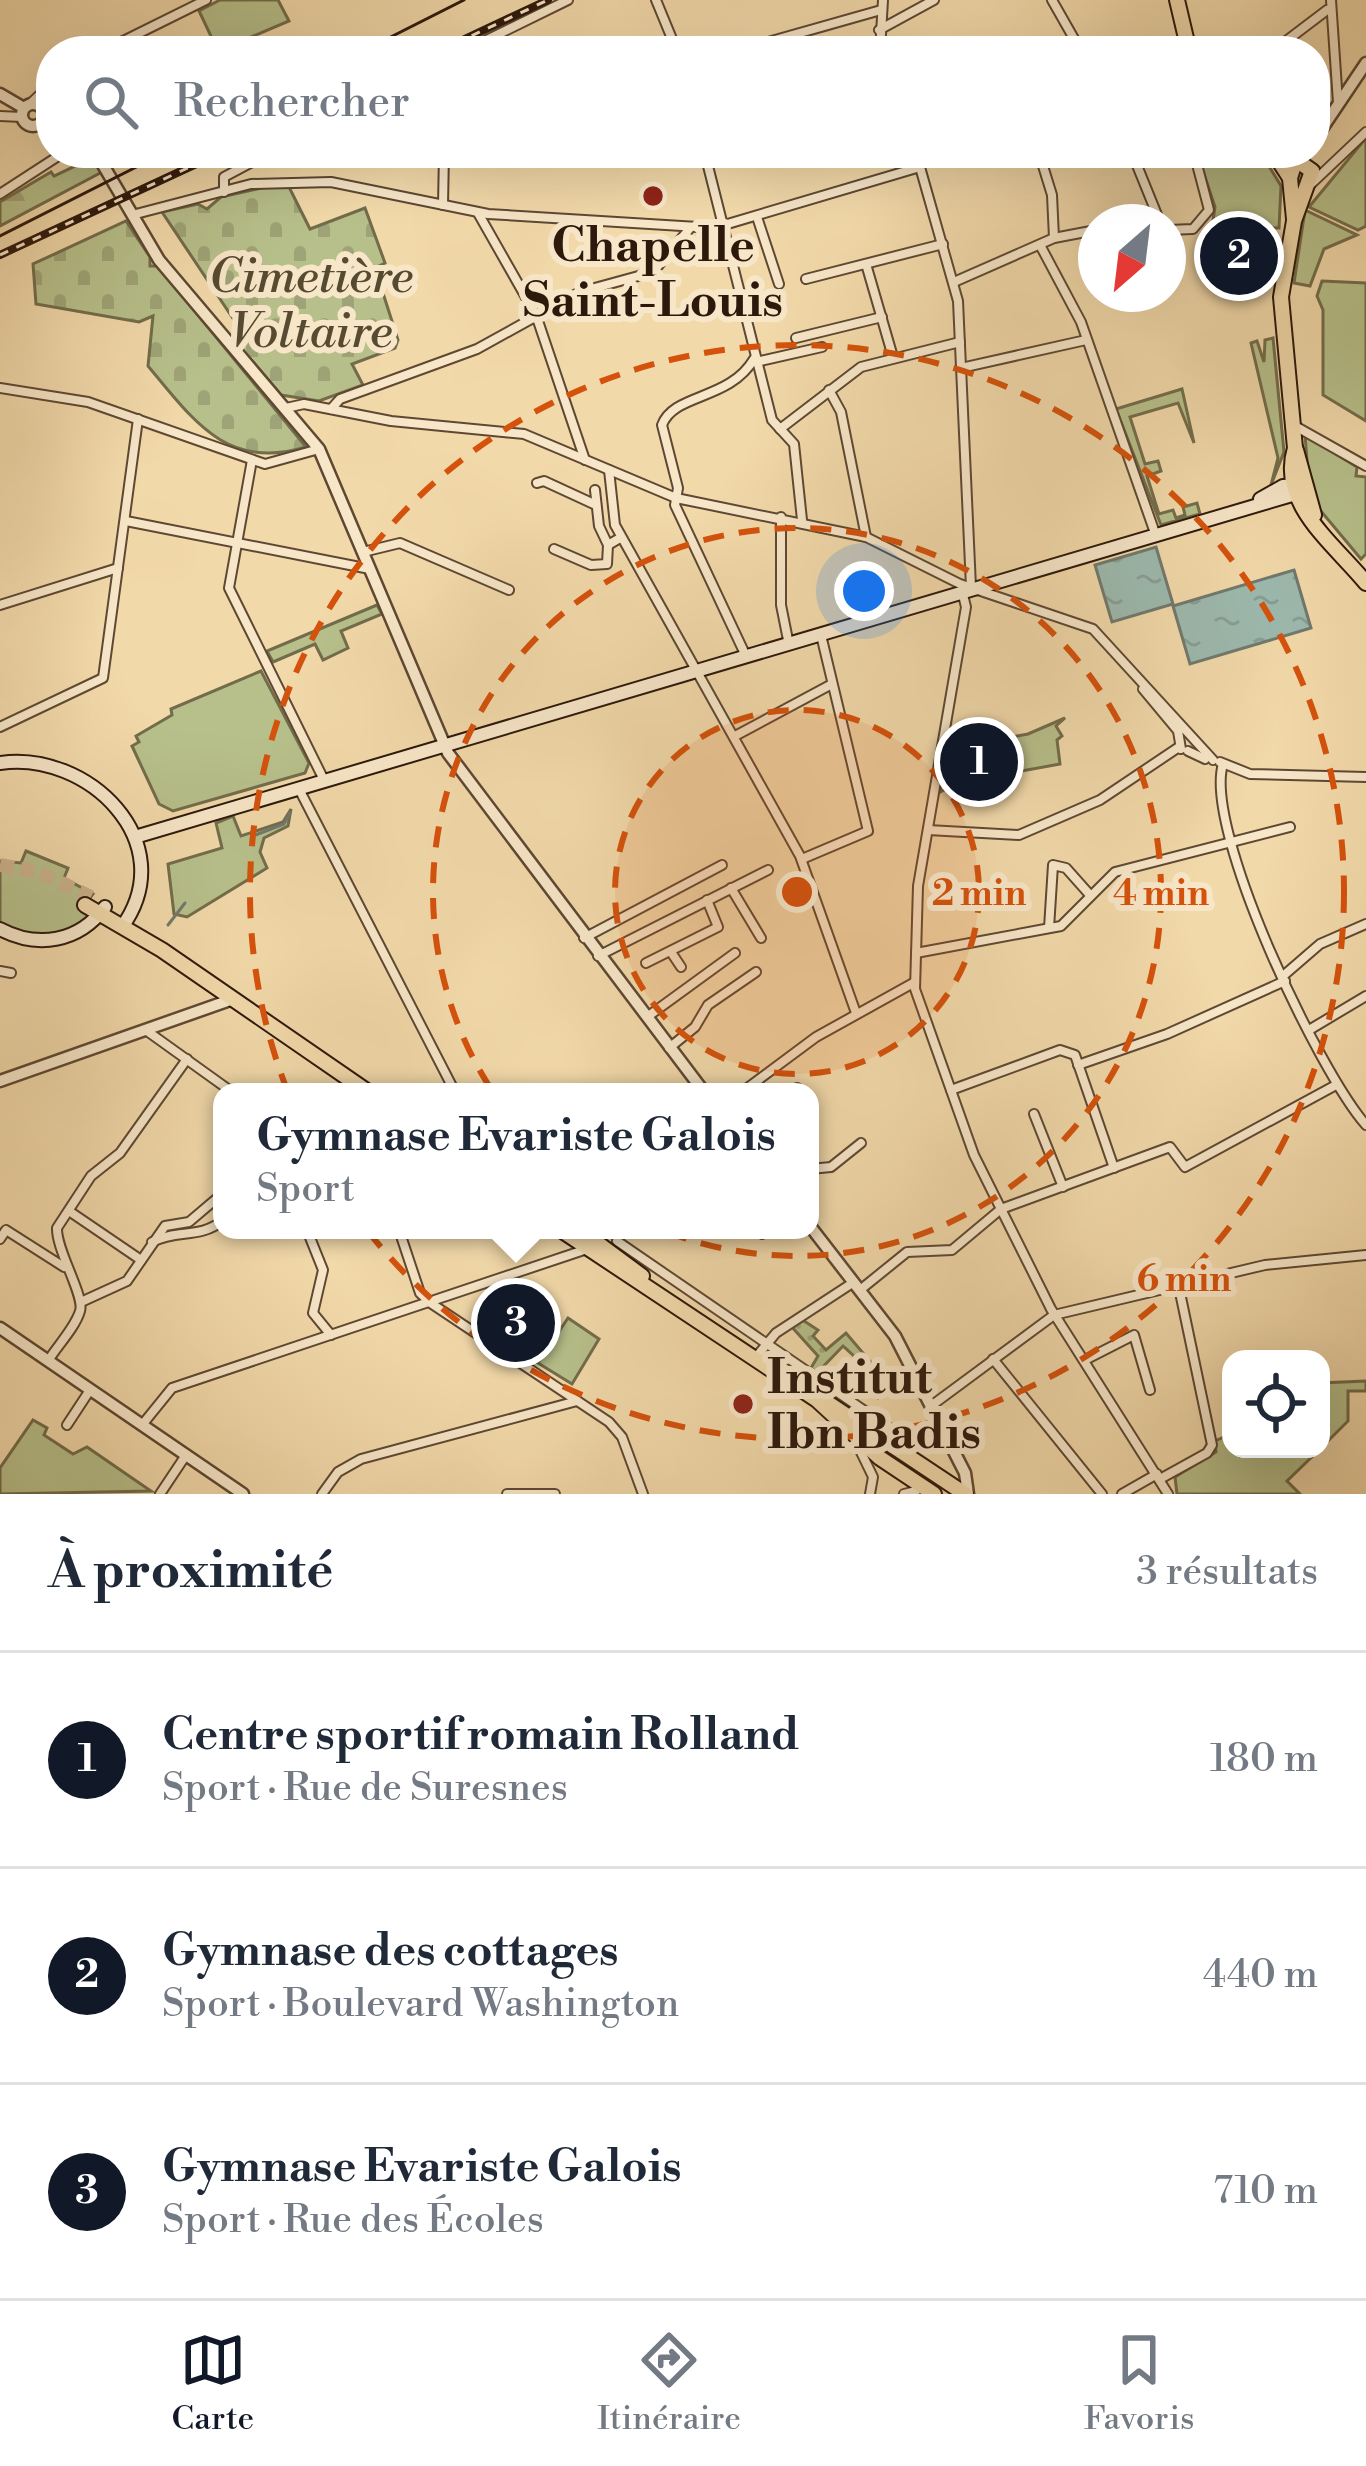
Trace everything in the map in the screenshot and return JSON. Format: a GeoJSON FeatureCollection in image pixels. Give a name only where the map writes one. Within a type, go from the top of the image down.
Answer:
{"type":"FeatureCollection","features":[{"type":"Feature","properties":{"kind":"main road"},"geometry":{"type":"LineString","coordinates":[[1177,0],[1185,36]]}},
{"type":"Feature","properties":{"kind":"main road"},"geometry":{"type":"LineString","coordinates":[[1284,168],[1290,178]]}},
{"type":"Feature","properties":{"kind":"main road"},"geometry":{"type":"LineString","coordinates":[[1292,168],[1294,221],[1280,300],[1294,426],[1295,488],[1318,525],[1366,583]]}},
{"type":"Feature","properties":{"kind":"main road"},"geometry":{"type":"LineString","coordinates":[[1308,168],[1316,175]]}},
{"type":"Feature","properties":{"kind":"main road"},"geometry":{"type":"LineString","coordinates":[[1290,178],[1316,175]]}},
{"type":"Feature","properties":{"kind":"main road"},"geometry":{"type":"LineString","coordinates":[[1294,221],[1316,175]]}},
{"type":"Feature","properties":{"kind":"main road"},"geometry":{"type":"LineString","coordinates":[[135,836],[1249,506],[1295,488]]}},
{"type":"Feature","properties":{"kind":"main road"},"geometry":{"type":"LineString","coordinates":[[0,763],[47,763],[81,775],[115,805],[135,836],[137,890],[125,924]]}},
{"type":"Feature","properties":{"kind":"main road"},"geometry":{"type":"LineString","coordinates":[[88,901],[355,1083]]}},
{"type":"Feature","properties":{"kind":"main road"},"geometry":{"type":"LineString","coordinates":[[0,929],[21,939],[57,940],[102,910]]}},
{"type":"Feature","properties":{"kind":"main road"},"geometry":{"type":"LineString","coordinates":[[588,1240],[817,1400],[967,1494]]}},
{"type":"Feature","properties":{"kind":"main road"},"geometry":{"type":"LineString","coordinates":[[817,1400],[913,1493]]}},
{"type":"Feature","properties":{"kind":"main road"},"geometry":{"type":"LineString","coordinates":[[891,1469],[903,1464],[955,1494]]}},
{"type":"Feature","properties":{"kind":"main road"},"geometry":{"type":"LineString","coordinates":[[891,1469],[934,1494]]}},
{"type":"Feature","properties":{"kind":"street"},"geometry":{"type":"LineString","coordinates":[[134,36],[206,0]]}},
{"type":"Feature","properties":{"kind":"street"},"geometry":{"type":"LineString","coordinates":[[495,36],[568,0]]}},
{"type":"Feature","properties":{"kind":"street"},"geometry":{"type":"LineString","coordinates":[[656,0],[671,36]]}},
{"type":"Feature","properties":{"kind":"street"},"geometry":{"type":"LineString","coordinates":[[879,30],[934,0]]}},
{"type":"Feature","properties":{"kind":"street"},"geometry":{"type":"LineString","coordinates":[[1052,0],[1072,36]]}},
{"type":"Feature","properties":{"kind":"street"},"geometry":{"type":"LineString","coordinates":[[1291,36],[1328,4]]}},
{"type":"Feature","properties":{"kind":"street"},"geometry":{"type":"LineString","coordinates":[[1328,4],[1338,104]]}},
{"type":"Feature","properties":{"kind":"street"},"geometry":{"type":"LineString","coordinates":[[784,36],[882,5],[879,36]]}},
{"type":"Feature","properties":{"kind":"street"},"geometry":{"type":"LineString","coordinates":[[1330,118],[1366,63]]}},
{"type":"Feature","properties":{"kind":"street"},"geometry":{"type":"LineString","coordinates":[[0,94],[25,110],[34,126]]}},
{"type":"Feature","properties":{"kind":"street"},"geometry":{"type":"LineString","coordinates":[[25,110],[36,101]]}},
{"type":"Feature","properties":{"kind":"street"},"geometry":{"type":"LineString","coordinates":[[0,116],[36,112]]}},
{"type":"Feature","properties":{"kind":"street"},"geometry":{"type":"LineString","coordinates":[[1330,163],[1366,132]]}},
{"type":"Feature","properties":{"kind":"street"},"geometry":{"type":"LineString","coordinates":[[0,194],[40,168]]}},
{"type":"Feature","properties":{"kind":"street"},"geometry":{"type":"LineString","coordinates":[[104,168],[159,260],[319,449],[443,745],[597,957],[697,1083]]}},
{"type":"Feature","properties":{"kind":"street"},"geometry":{"type":"LineString","coordinates":[[224,192],[224,177],[241,168]]}},
{"type":"Feature","properties":{"kind":"street"},"geometry":{"type":"LineString","coordinates":[[443,205],[444,168]]}},
{"type":"Feature","properties":{"kind":"street"},"geometry":{"type":"LineString","coordinates":[[708,168],[772,420],[794,444],[802,521]]}},
{"type":"Feature","properties":{"kind":"street"},"geometry":{"type":"LineString","coordinates":[[130,215],[266,182],[332,182],[478,213],[722,227],[917,168]]}},
{"type":"Feature","properties":{"kind":"street"},"geometry":{"type":"LineString","coordinates":[[920,168],[954,282],[961,368],[966,608],[928,830],[915,982],[951,1090],[1001,1209],[1054,1315],[1168,1494]]}},
{"type":"Feature","properties":{"kind":"street"},"geometry":{"type":"LineString","coordinates":[[1044,168],[1052,195],[1054,238]]}},
{"type":"Feature","properties":{"kind":"street"},"geometry":{"type":"LineString","coordinates":[[1138,168],[1153,204]]}},
{"type":"Feature","properties":{"kind":"street"},"geometry":{"type":"LineString","coordinates":[[1186,229],[1193,229],[1209,210],[1198,168]]}},
{"type":"Feature","properties":{"kind":"street"},"geometry":{"type":"LineString","coordinates":[[1316,168],[1316,175]]}},
{"type":"Feature","properties":{"kind":"street"},"geometry":{"type":"LineString","coordinates":[[1316,175],[1324,168]]}},
{"type":"Feature","properties":{"kind":"street"},"geometry":{"type":"LineString","coordinates":[[478,213],[536,315],[585,460]]}},
{"type":"Feature","properties":{"kind":"street"},"geometry":{"type":"LineString","coordinates":[[757,217],[779,284]]}},
{"type":"Feature","properties":{"kind":"street"},"geometry":{"type":"LineString","coordinates":[[331,409],[340,399],[477,349],[580,292],[652,272],[692,227]]}},
{"type":"Feature","properties":{"kind":"street"},"geometry":{"type":"LineString","coordinates":[[954,282],[1054,238],[1078,233]]}},
{"type":"Feature","properties":{"kind":"street"},"geometry":{"type":"LineString","coordinates":[[806,279],[943,244]]}},
{"type":"Feature","properties":{"kind":"street"},"geometry":{"type":"LineString","coordinates":[[1040,245],[1086,340],[1155,533]]}},
{"type":"Feature","properties":{"kind":"street"},"geometry":{"type":"LineString","coordinates":[[866,264],[893,357]]}},
{"type":"Feature","properties":{"kind":"street"},"geometry":{"type":"LineString","coordinates":[[796,338],[882,317]]}},
{"type":"Feature","properties":{"kind":"street"},"geometry":{"type":"LineString","coordinates":[[961,368],[1086,340]]}},
{"type":"Feature","properties":{"kind":"street"},"geometry":{"type":"LineString","coordinates":[[781,429],[861,367],[960,342]]}},
{"type":"Feature","properties":{"kind":"street"},"geometry":{"type":"LineString","coordinates":[[745,654],[676,498],[664,419],[670,410],[741,381],[755,360],[822,347]]}},
{"type":"Feature","properties":{"kind":"street"},"geometry":{"type":"LineString","coordinates":[[0,388],[88,402],[252,460],[274,464],[319,449]]}},
{"type":"Feature","properties":{"kind":"street"},"geometry":{"type":"LineString","coordinates":[[829,390],[841,412],[866,537]]}},
{"type":"Feature","properties":{"kind":"street"},"geometry":{"type":"LineString","coordinates":[[286,408],[331,409],[391,421],[524,434],[676,498],[866,537],[966,588],[1093,629],[1186,743],[1218,762],[1250,774],[1366,777]]}},
{"type":"Feature","properties":{"kind":"street"},"geometry":{"type":"LineString","coordinates":[[0,727],[104,678],[137,418]]}},
{"type":"Feature","properties":{"kind":"street"},"geometry":{"type":"LineString","coordinates":[[1294,426],[1366,466]]}},
{"type":"Feature","properties":{"kind":"street"},"geometry":{"type":"LineString","coordinates":[[252,460],[229,588],[324,780]]}},
{"type":"Feature","properties":{"kind":"street"},"geometry":{"type":"LineString","coordinates":[[608,470],[621,538],[802,859],[856,1013]]}},
{"type":"Feature","properties":{"kind":"street"},"geometry":{"type":"LineString","coordinates":[[537,483],[544,481],[596,506]]}},
{"type":"Feature","properties":{"kind":"street"},"geometry":{"type":"LineString","coordinates":[[554,549],[591,565],[607,564],[608,544],[596,490]]}},
{"type":"Feature","properties":{"kind":"street"},"geometry":{"type":"LineString","coordinates":[[781,518],[781,605],[788,640]]}},
{"type":"Feature","properties":{"kind":"street"},"geometry":{"type":"LineString","coordinates":[[126,521],[370,569]]}},
{"type":"Feature","properties":{"kind":"street"},"geometry":{"type":"LineString","coordinates":[[608,544],[621,538]]}},
{"type":"Feature","properties":{"kind":"street"},"geometry":{"type":"LineString","coordinates":[[363,552],[400,544],[508,590]]}},
{"type":"Feature","properties":{"kind":"street"},"geometry":{"type":"LineString","coordinates":[[0,605],[118,568]]}},
{"type":"Feature","properties":{"kind":"street"},"geometry":{"type":"LineString","coordinates":[[802,859],[868,831],[820,631]]}},
{"type":"Feature","properties":{"kind":"street"},"geometry":{"type":"LineString","coordinates":[[735,736],[832,684]]}},
{"type":"Feature","properties":{"kind":"street"},"geometry":{"type":"LineString","coordinates":[[928,830],[1019,835],[1100,800],[1186,743]]}},
{"type":"Feature","properties":{"kind":"street"},"geometry":{"type":"LineString","coordinates":[[1218,762],[1228,840],[1284,978],[1336,1085],[1366,1125]]}},
{"type":"Feature","properties":{"kind":"street"},"geometry":{"type":"LineString","coordinates":[[298,788],[450,1083]]}},
{"type":"Feature","properties":{"kind":"street"},"geometry":{"type":"LineString","coordinates":[[916,953],[1060,926],[1115,872],[1290,826]]}},
{"type":"Feature","properties":{"kind":"street"},"geometry":{"type":"LineString","coordinates":[[583,938],[722,865]]}},
{"type":"Feature","properties":{"kind":"street"},"geometry":{"type":"LineString","coordinates":[[1048,928],[1053,865],[1066,868],[1090,895]]}},
{"type":"Feature","properties":{"kind":"street"},"geometry":{"type":"LineString","coordinates":[[597,957],[768,870]]}},
{"type":"Feature","properties":{"kind":"street"},"geometry":{"type":"LineString","coordinates":[[731,888],[760,938]]}},
{"type":"Feature","properties":{"kind":"street"},"geometry":{"type":"LineString","coordinates":[[707,900],[725,935]]}},
{"type":"Feature","properties":{"kind":"street"},"geometry":{"type":"LineString","coordinates":[[646,964],[718,924]]}},
{"type":"Feature","properties":{"kind":"street"},"geometry":{"type":"LineString","coordinates":[[1078,1065],[1167,1034],[1284,978],[1320,944],[1366,924]]}},
{"type":"Feature","properties":{"kind":"street"},"geometry":{"type":"LineString","coordinates":[[671,952],[681,967]]}},
{"type":"Feature","properties":{"kind":"street"},"geometry":{"type":"LineString","coordinates":[[646,1018],[735,953]]}},
{"type":"Feature","properties":{"kind":"street"},"geometry":{"type":"LineString","coordinates":[[669,1048],[695,1027],[708,1005],[756,972]]}},
{"type":"Feature","properties":{"kind":"street"},"geometry":{"type":"LineString","coordinates":[[759,1083],[856,1013],[915,982]]}},
{"type":"Feature","properties":{"kind":"street"},"geometry":{"type":"LineString","coordinates":[[0,1081],[172,1022],[229,996]]}},
{"type":"Feature","properties":{"kind":"street"},"geometry":{"type":"LineString","coordinates":[[1309,1030],[1366,996]]}},
{"type":"Feature","properties":{"kind":"street"},"geometry":{"type":"LineString","coordinates":[[172,1022],[172,1048]]}},
{"type":"Feature","properties":{"kind":"street"},"geometry":{"type":"LineString","coordinates":[[147,1031],[220,1083]]}},
{"type":"Feature","properties":{"kind":"street"},"geometry":{"type":"LineString","coordinates":[[951,1090],[1060,1049],[1075,1055],[1114,1168]]}},
{"type":"Feature","properties":{"kind":"street"},"geometry":{"type":"LineString","coordinates":[[48,1361],[79,1315],[81,1302],[55,1232],[91,1176],[120,1153],[187,1059]]}},
{"type":"Feature","properties":{"kind":"street"},"geometry":{"type":"LineString","coordinates":[[756,1358],[766,1344],[908,1252],[958,1246],[1001,1209],[1170,1147],[1185,1167],[1336,1085]]}},
{"type":"Feature","properties":{"kind":"street"},"geometry":{"type":"LineString","coordinates":[[1034,1114],[1063,1186]]}},
{"type":"Feature","properties":{"kind":"street"},"geometry":{"type":"LineString","coordinates":[[819,1168],[831,1167],[861,1142]]}},
{"type":"Feature","properties":{"kind":"street"},"geometry":{"type":"LineString","coordinates":[[81,1302],[121,1286],[165,1226],[189,1222],[213,1202]]}},
{"type":"Feature","properties":{"kind":"street"},"geometry":{"type":"LineString","coordinates":[[69,1210],[142,1260]]}},
{"type":"Feature","properties":{"kind":"street"},"geometry":{"type":"LineString","coordinates":[[152,1242],[173,1234],[200,1236],[213,1227]]}},
{"type":"Feature","properties":{"kind":"street"},"geometry":{"type":"LineString","coordinates":[[0,1238],[6,1230],[65,1268]]}},
{"type":"Feature","properties":{"kind":"street"},"geometry":{"type":"LineString","coordinates":[[819,1237],[895,1336],[965,1473],[967,1494]]}},
{"type":"Feature","properties":{"kind":"street"},"geometry":{"type":"LineString","coordinates":[[311,1239],[323,1270],[313,1313],[332,1335]]}},
{"type":"Feature","properties":{"kind":"street"},"geometry":{"type":"LineString","coordinates":[[402,1239],[420,1294],[616,1429],[643,1494]]}},
{"type":"Feature","properties":{"kind":"street"},"geometry":{"type":"LineString","coordinates":[[142,1425],[172,1388],[432,1304],[588,1240]]}},
{"type":"Feature","properties":{"kind":"street"},"geometry":{"type":"LineString","coordinates":[[617,1241],[910,1442],[909,1456]]}},
{"type":"Feature","properties":{"kind":"street"},"geometry":{"type":"LineString","coordinates":[[931,1406],[1054,1315],[1265,1265],[1366,1255]]}},
{"type":"Feature","properties":{"kind":"street"},"geometry":{"type":"LineString","coordinates":[[1122,1494],[1212,1445],[1178,1283]]}},
{"type":"Feature","properties":{"kind":"street"},"geometry":{"type":"LineString","coordinates":[[0,1328],[243,1494]]}},
{"type":"Feature","properties":{"kind":"street"},"geometry":{"type":"LineString","coordinates":[[1084,1360],[1134,1335],[1150,1390]]}},
{"type":"Feature","properties":{"kind":"street"},"geometry":{"type":"LineString","coordinates":[[993,1359],[1102,1494]]}},
{"type":"Feature","properties":{"kind":"street"},"geometry":{"type":"LineString","coordinates":[[67,1425],[90,1390]]}},
{"type":"Feature","properties":{"kind":"street"},"geometry":{"type":"LineString","coordinates":[[322,1494],[338,1472],[361,1459],[577,1401]]}},
{"type":"Feature","properties":{"kind":"street"},"geometry":{"type":"LineString","coordinates":[[855,1440],[872,1491]]}},
{"type":"Feature","properties":{"kind":"street"},"geometry":{"type":"LineString","coordinates":[[160,1494],[186,1455]]}},
{"type":"Feature","properties":{"kind":"street"},"geometry":{"type":"LineString","coordinates":[[872,1491],[891,1469]]}},
{"type":"Feature","properties":{"kind":"street"},"geometry":{"type":"LineString","coordinates":[[507,1494],[555,1494]]}},
{"type":"Feature","properties":{"kind":"green space"},"geometry":{"type":"Polygon","coordinates":[[[220,0],[278,0],[289,21],[254,36],[211,36],[199,11],[220,0]]]}},
{"type":"Feature","properties":{"kind":"green space"},"geometry":{"type":"Polygon","coordinates":[[[1366,138],[1366,226],[1358,230],[1309,207],[1366,138]]]}},
{"type":"Feature","properties":{"kind":"green space"},"geometry":{"type":"Polygon","coordinates":[[[71,168],[99,168],[102,172],[0,226],[0,202],[51,172],[54,176],[71,168]]]}},
{"type":"Feature","properties":{"kind":"green space"},"geometry":{"type":"Polygon","coordinates":[[[1202,168],[1270,168],[1281,186],[1279,228],[1212,227],[1215,207],[1202,168]]]}},
{"type":"Feature","properties":{"kind":"green space","name":"Cimetière Voltaire"},"geometry":{"type":"Polygon","coordinates":[[[289,187],[310,229],[365,208],[385,263],[375,268],[398,340],[395,348],[352,364],[363,385],[319,401],[281,395],[236,342],[244,335],[162,212],[198,204],[207,209],[221,197],[289,187]]]}},
{"type":"Feature","properties":{"kind":"green space"},"geometry":{"type":"Polygon","coordinates":[[[1305,210],[1357,235],[1324,249],[1310,286],[1294,283],[1305,210]]]}},
{"type":"Feature","properties":{"kind":"green space"},"geometry":{"type":"Polygon","coordinates":[[[126,221],[150,257],[150,266],[158,266],[306,447],[254,452],[233,446],[197,422],[148,366],[153,316],[139,322],[36,304],[33,264],[126,221]]]}},
{"type":"Feature","properties":{"kind":"green space"},"geometry":{"type":"Polygon","coordinates":[[[1322,281],[1366,283],[1366,421],[1323,395],[1323,310],[1317,296],[1322,281]]]}},
{"type":"Feature","properties":{"kind":"green space"},"geometry":{"type":"Polygon","coordinates":[[[1273,338],[1284,452],[1271,485],[1278,458],[1251,343],[1257,341],[1264,362],[1265,340],[1273,338]]]}},
{"type":"Feature","properties":{"kind":"green space"},"geometry":{"type":"Polygon","coordinates":[[[1182,389],[1194,443],[1178,403],[1130,417],[1145,464],[1158,461],[1161,471],[1147,476],[1159,514],[1173,510],[1176,518],[1185,515],[1183,507],[1197,503],[1200,514],[1161,525],[1116,409],[1182,389]]]}},
{"type":"Feature","properties":{"kind":"green space"},"geometry":{"type":"Polygon","coordinates":[[[1305,435],[1357,467],[1356,476],[1366,477],[1366,554],[1361,559],[1310,498],[1305,435]]]}},
{"type":"Feature","properties":{"kind":"green space"},"geometry":{"type":"Polygon","coordinates":[[[377,605],[382,614],[341,631],[348,648],[323,660],[315,644],[273,662],[267,651],[377,605]]]}},
{"type":"Feature","properties":{"kind":"green space"},"geometry":{"type":"Polygon","coordinates":[[[261,671],[309,763],[305,773],[173,811],[159,804],[132,746],[139,742],[136,736],[172,715],[171,709],[261,671]]]}},
{"type":"Feature","properties":{"kind":"green space"},"geometry":{"type":"Polygon","coordinates":[[[1065,718],[1056,726],[1062,736],[1057,740],[1060,764],[960,782],[940,792],[948,749],[1028,734],[1065,718]]]}},
{"type":"Feature","properties":{"kind":"green space"},"geometry":{"type":"Polygon","coordinates":[[[291,809],[288,826],[264,838],[260,852],[267,868],[187,917],[174,914],[168,864],[222,848],[216,823],[233,816],[241,836],[283,822],[291,809]]]}},
{"type":"Feature","properties":{"kind":"green space"},"geometry":{"type":"Polygon","coordinates":[[[26,851],[68,868],[64,878],[93,894],[83,908],[90,919],[47,939],[0,925],[0,861],[21,863],[26,851]]]}},
{"type":"Feature","properties":{"kind":"green space"},"geometry":{"type":"Polygon","coordinates":[[[568,1318],[599,1339],[572,1384],[538,1363],[568,1318]]]}},
{"type":"Feature","properties":{"kind":"green space"},"geometry":{"type":"Polygon","coordinates":[[[801,1319],[818,1330],[813,1336],[826,1350],[846,1333],[892,1387],[878,1398],[869,1386],[875,1381],[864,1369],[855,1374],[848,1370],[856,1358],[843,1346],[817,1373],[811,1368],[818,1356],[791,1326],[801,1319]]]}},
{"type":"Feature","properties":{"kind":"green space"},"geometry":{"type":"Polygon","coordinates":[[[1366,1381],[1366,1391],[1348,1391],[1348,1421],[1330,1439],[1330,1383],[1366,1381]]]}},
{"type":"Feature","properties":{"kind":"green space"},"geometry":{"type":"Polygon","coordinates":[[[33,1420],[47,1428],[44,1435],[73,1454],[87,1447],[151,1491],[0,1494],[0,1468],[33,1420]]]}},
{"type":"Feature","properties":{"kind":"green space"},"geometry":{"type":"Polygon","coordinates":[[[1222,1438],[1222,1458],[1311,1458],[1287,1481],[1300,1494],[1177,1494],[1175,1477],[1216,1452],[1215,1441],[1222,1438]]]}},
{"type":"Feature","properties":{"kind":"water"},"geometry":{"type":"Polygon","coordinates":[[[1156,547],[1173,604],[1112,622],[1095,565],[1156,547]]]}},
{"type":"Feature","properties":{"kind":"water"},"geometry":{"type":"Polygon","coordinates":[[[1294,570],[1311,628],[1190,664],[1173,606],[1294,570]]]}},
{"type":"Feature","properties":{"kind":"waterway"},"geometry":{"type":"LineString","coordinates":[[253,836],[284,824],[290,813]]}},
{"type":"Feature","properties":{"kind":"waterway"},"geometry":{"type":"LineString","coordinates":[[168,925],[185,903]]}},
{"type":"Feature","properties":{"kind":"tunnel"},"geometry":{"type":"LineString","coordinates":[[0,865],[38,872],[91,897]]}},
{"type":"Feature","properties":{"kind":"tram line"},"geometry":{"type":"LineString","coordinates":[[393,36],[464,0]]}},
{"type":"Feature","properties":{"kind":"tram line"},"geometry":{"type":"LineString","coordinates":[[0,236],[134,168]]}},
{"type":"Feature","properties":{"kind":"railway"},"geometry":{"type":"LineString","coordinates":[[471,36],[548,0]]}},
{"type":"Feature","properties":{"kind":"railway"},"geometry":{"type":"LineString","coordinates":[[0,255],[188,168]]}},
{"type":"Feature","properties":{"kind":"place","name":"Chapelle Saint-Louis"},"geometry":{"type":"Point","coordinates":[653,196]}},
{"type":"Feature","properties":{"kind":"place","name":"Gymnase des cottages"},"geometry":{"type":"Point","coordinates":[1239,256]}},
{"type":"Feature","properties":{"kind":"place","name":"Centre sportif romain Rolland"},"geometry":{"type":"Point","coordinates":[979,762]}},
{"type":"Feature","properties":{"kind":"place","name":"Gymnase Evariste Galois"},"geometry":{"type":"Point","coordinates":[516,1323]}},
{"type":"Feature","properties":{"kind":"place","name":"Institut Ibn Badis"},"geometry":{"type":"Point","coordinates":[743,1404]}}]}
